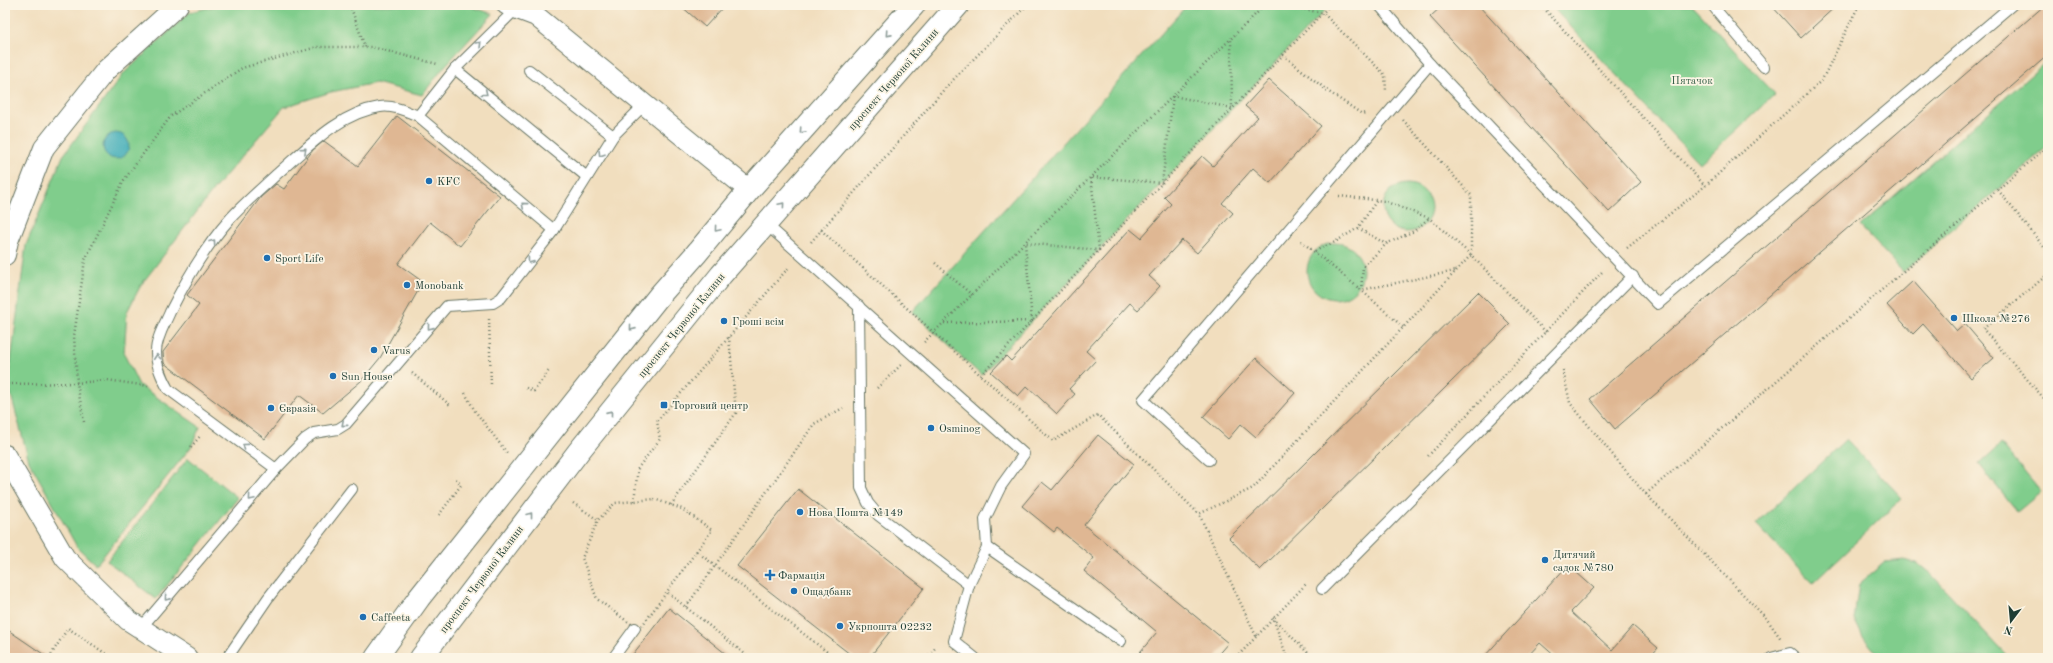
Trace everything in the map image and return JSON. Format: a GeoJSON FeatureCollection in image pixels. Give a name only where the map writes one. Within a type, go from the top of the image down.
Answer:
{"type":"FeatureCollection","features":[{"type":"Feature","properties":{"kind":"main road"},"geometry":{"type":"LineString","coordinates":[[376,658],[419,598],[553,427],[659,296],[749,190],[914,5]]}},
{"type":"Feature","properties":{"kind":"main road","name":"проспект Червоної Калини"},"geometry":{"type":"LineString","coordinates":[[421,658],[579,451],[721,275],[958,5]]}},
{"type":"Feature","properties":{"kind":"street"},"geometry":{"type":"LineString","coordinates":[[5,256],[8,241],[44,148],[106,70],[178,5]]}},
{"type":"Feature","properties":{"kind":"street"},"geometry":{"type":"LineString","coordinates":[[512,6],[536,16],[749,190]]}},
{"type":"Feature","properties":{"kind":"street"},"geometry":{"type":"LineString","coordinates":[[5,455],[65,558],[128,620],[188,658]]}},
{"type":"Feature","properties":{"kind":"lane"},"geometry":{"type":"LineString","coordinates":[[1379,5],[1430,64],[1658,304],[2012,5]]}},
{"type":"Feature","properties":{"kind":"lane"},"geometry":{"type":"LineString","coordinates":[[1712,5],[1764,67]]}},
{"type":"Feature","properties":{"kind":"lane"},"geometry":{"type":"LineString","coordinates":[[418,116],[455,69],[512,6]]}},
{"type":"Feature","properties":{"kind":"lane"},"geometry":{"type":"LineString","coordinates":[[1209,460],[1143,400],[1430,64]]}},
{"type":"Feature","properties":{"kind":"lane"},"geometry":{"type":"LineString","coordinates":[[455,69],[587,176]]}},
{"type":"Feature","properties":{"kind":"lane"},"geometry":{"type":"LineString","coordinates":[[529,70],[612,136]]}},
{"type":"Feature","properties":{"kind":"lane"},"geometry":{"type":"LineString","coordinates":[[141,628],[276,469],[310,435],[338,429],[346,424],[447,306],[488,304],[501,298],[554,230],[612,136],[645,104]]}},
{"type":"Feature","properties":{"kind":"lane"},"geometry":{"type":"LineString","coordinates":[[276,469],[168,389],[160,373],[156,360],[158,342],[182,290],[202,256],[228,220],[322,135],[356,114],[381,106],[392,107],[418,116],[554,230]]}},
{"type":"Feature","properties":{"kind":"lane"},"geometry":{"type":"LineString","coordinates":[[766,224],[1024,454],[1001,486],[985,519],[987,547],[969,585],[954,641],[975,658]]}},
{"type":"Feature","properties":{"kind":"lane"},"geometry":{"type":"LineString","coordinates":[[1322,589],[1632,276]]}},
{"type":"Feature","properties":{"kind":"lane"},"geometry":{"type":"LineString","coordinates":[[859,306],[861,488],[868,503],[878,515],[969,585]]}},
{"type":"Feature","properties":{"kind":"lane"},"geometry":{"type":"LineString","coordinates":[[227,658],[268,598],[352,489]]}},
{"type":"Feature","properties":{"kind":"lane"},"geometry":{"type":"LineString","coordinates":[[987,547],[1122,641]]}},
{"type":"Feature","properties":{"kind":"lane"},"geometry":{"type":"LineString","coordinates":[[613,658],[635,628]]}},
{"type":"Feature","properties":{"kind":"lane"},"geometry":{"type":"LineString","coordinates":[[1771,658],[1793,655]]}},
{"type":"Feature","properties":{"kind":"path"},"geometry":{"type":"LineString","coordinates":[[350,5],[365,48]]}},
{"type":"Feature","properties":{"kind":"path"},"geometry":{"type":"LineString","coordinates":[[634,501],[638,468],[660,439],[657,421],[947,86],[1027,5]]}},
{"type":"Feature","properties":{"kind":"path"},"geometry":{"type":"LineString","coordinates":[[686,607],[814,424],[877,388],[1265,5]]}},
{"type":"Feature","properties":{"kind":"path"},"geometry":{"type":"LineString","coordinates":[[1199,514],[1253,488],[1470,255],[1471,195],[1392,108],[1386,99],[1385,74],[1323,12],[1281,5]]}},
{"type":"Feature","properties":{"kind":"path"},"geometry":{"type":"LineString","coordinates":[[981,375],[1330,5]]}},
{"type":"Feature","properties":{"kind":"path"},"geometry":{"type":"LineString","coordinates":[[1541,5],[1705,186],[1822,80],[1859,5]]}},
{"type":"Feature","properties":{"kind":"path"},"geometry":{"type":"LineString","coordinates":[[1231,39],[1232,108]]}},
{"type":"Feature","properties":{"kind":"path"},"geometry":{"type":"LineString","coordinates":[[84,422],[77,384],[74,336],[85,260],[124,180],[171,116],[242,68],[317,47],[372,48],[455,69]]}},
{"type":"Feature","properties":{"kind":"path"},"geometry":{"type":"LineString","coordinates":[[1283,55],[1334,96],[1362,114],[1369,111]]}},
{"type":"Feature","properties":{"kind":"path"},"geometry":{"type":"LineString","coordinates":[[1173,96],[1232,108]]}},
{"type":"Feature","properties":{"kind":"path"},"geometry":{"type":"LineString","coordinates":[[1162,183],[1173,96]]}},
{"type":"Feature","properties":{"kind":"path"},"geometry":{"type":"LineString","coordinates":[[1646,494],[2048,146]]}},
{"type":"Feature","properties":{"kind":"path"},"geometry":{"type":"LineString","coordinates":[[1091,177],[1162,183]]}},
{"type":"Feature","properties":{"kind":"path"},"geometry":{"type":"LineString","coordinates":[[1091,177],[1099,250]]}},
{"type":"Feature","properties":{"kind":"path"},"geometry":{"type":"LineString","coordinates":[[1998,190],[2048,252]]}},
{"type":"Feature","properties":{"kind":"path"},"geometry":{"type":"LineString","coordinates":[[1319,194],[1384,201],[1429,218],[1470,255],[1546,332]]}},
{"type":"Feature","properties":{"kind":"path"},"geometry":{"type":"LineString","coordinates":[[1315,251],[1335,242],[1358,228],[1377,200]]}},
{"type":"Feature","properties":{"kind":"path"},"geometry":{"type":"LineString","coordinates":[[1361,290],[1363,267],[1386,244],[1414,231],[1429,218]]}},
{"type":"Feature","properties":{"kind":"path"},"geometry":{"type":"LineString","coordinates":[[1358,228],[1386,244]]}},
{"type":"Feature","properties":{"kind":"path"},"geometry":{"type":"LineString","coordinates":[[821,230],[864,271],[935,332],[1053,441],[1098,415],[1199,514],[1256,636]]}},
{"type":"Feature","properties":{"kind":"path"},"geometry":{"type":"LineString","coordinates":[[1288,231],[1361,290],[1403,327]]}},
{"type":"Feature","properties":{"kind":"path"},"geometry":{"type":"LineString","coordinates":[[1025,242],[1099,250]]}},
{"type":"Feature","properties":{"kind":"path"},"geometry":{"type":"LineString","coordinates":[[1025,242],[1032,321]]}},
{"type":"Feature","properties":{"kind":"path"},"geometry":{"type":"LineString","coordinates":[[935,263],[972,295]]}},
{"type":"Feature","properties":{"kind":"path"},"geometry":{"type":"LineString","coordinates":[[1361,290],[1455,271]]}},
{"type":"Feature","properties":{"kind":"path"},"geometry":{"type":"LineString","coordinates":[[2048,274],[1983,329],[2048,403]]}},
{"type":"Feature","properties":{"kind":"path"},"geometry":{"type":"LineString","coordinates":[[488,304],[491,385]]}},
{"type":"Feature","properties":{"kind":"path"},"geometry":{"type":"LineString","coordinates":[[944,323],[1032,321]]}},
{"type":"Feature","properties":{"kind":"path"},"geometry":{"type":"LineString","coordinates":[[671,505],[736,413],[729,337]]}},
{"type":"Feature","properties":{"kind":"path"},"geometry":{"type":"LineString","coordinates":[[1559,351],[1570,404],[1646,494],[1766,618],[1793,655]]}},
{"type":"Feature","properties":{"kind":"path"},"geometry":{"type":"LineString","coordinates":[[399,363],[450,405]]}},
{"type":"Feature","properties":{"kind":"path"},"geometry":{"type":"LineString","coordinates":[[526,388],[534,391],[550,368]]}},
{"type":"Feature","properties":{"kind":"path"},"geometry":{"type":"LineString","coordinates":[[8,384],[77,384],[108,380],[168,389]]}},
{"type":"Feature","properties":{"kind":"path"},"geometry":{"type":"LineString","coordinates":[[465,393],[475,411],[512,458]]}},
{"type":"Feature","properties":{"kind":"path"},"geometry":{"type":"LineString","coordinates":[[191,447],[201,435]]}},
{"type":"Feature","properties":{"kind":"path"},"geometry":{"type":"LineString","coordinates":[[439,515],[461,485],[454,477]]}},
{"type":"Feature","properties":{"kind":"path"},"geometry":{"type":"LineString","coordinates":[[617,614],[597,599],[582,558],[598,520],[615,503],[654,499],[682,509],[712,530],[668,593],[750,658]]}},
{"type":"Feature","properties":{"kind":"path"},"geometry":{"type":"LineString","coordinates":[[573,503],[598,520]]}},
{"type":"Feature","properties":{"kind":"path"},"geometry":{"type":"LineString","coordinates":[[696,551],[835,658]]}},
{"type":"Feature","properties":{"kind":"path"},"geometry":{"type":"LineString","coordinates":[[1288,658],[1273,618],[1313,658]]}},
{"type":"Feature","properties":{"kind":"path"},"geometry":{"type":"LineString","coordinates":[[49,658],[68,628],[112,658]]}},
{"type":"Feature","properties":{"kind":"path"},"geometry":{"type":"LineString","coordinates":[[926,658],[935,648]]}},
{"type":"Feature","properties":{"kind":"green space"},"geometry":{"type":"Polygon","coordinates":[[[220,5],[466,5],[493,14],[445,66],[422,95],[376,83],[331,92],[284,107],[215,188],[141,285],[127,312],[124,354],[139,385],[200,427],[191,447],[96,565],[77,547],[29,461],[8,384],[26,245],[63,156],[123,74],[190,12],[220,5]]]}},
{"type":"Feature","properties":{"kind":"green space"},"geometry":{"type":"Polygon","coordinates":[[[1187,5],[1330,5],[981,375],[912,312],[1187,5]]]}},
{"type":"Feature","properties":{"kind":"green space","name":"Пятачок"},"geometry":{"type":"Polygon","coordinates":[[[1561,5],[1692,5],[1775,94],[1700,164],[1555,10],[1561,5]]]}},
{"type":"Feature","properties":{"kind":"green space"},"geometry":{"type":"Polygon","coordinates":[[[2048,60],[2048,146],[1903,272],[1860,226],[2048,60]]]}},
{"type":"Feature","properties":{"kind":"green space"},"geometry":{"type":"Polygon","coordinates":[[[1407,184],[1416,186],[1424,191],[1429,199],[1431,208],[1429,217],[1424,225],[1416,230],[1407,232],[1398,230],[1390,225],[1385,217],[1383,208],[1385,199],[1390,191],[1398,186],[1407,184]]]}},
{"type":"Feature","properties":{"kind":"green space"},"geometry":{"type":"Polygon","coordinates":[[[1335,243],[1346,245],[1355,251],[1361,260],[1363,271],[1361,282],[1355,291],[1346,297],[1335,299],[1324,297],[1315,291],[1309,282],[1307,271],[1309,260],[1315,251],[1324,245],[1335,243]]]}},
{"type":"Feature","properties":{"kind":"green space"},"geometry":{"type":"Polygon","coordinates":[[[1846,439],[1902,498],[1813,583],[1756,524],[1846,439]]]}},
{"type":"Feature","properties":{"kind":"green space"},"geometry":{"type":"Polygon","coordinates":[[[2001,444],[2041,492],[2017,512],[1979,464],[2001,444]]]}},
{"type":"Feature","properties":{"kind":"green space"},"geometry":{"type":"Polygon","coordinates":[[[188,458],[238,498],[156,599],[107,561],[188,458]]]}},
{"type":"Feature","properties":{"kind":"green space"},"geometry":{"type":"Polygon","coordinates":[[[1903,560],[1917,563],[1931,574],[2009,658],[1881,658],[1863,637],[1854,619],[1859,584],[1885,562],[1903,560]]]}},
{"type":"Feature","properties":{"kind":"water"},"geometry":{"type":"Polygon","coordinates":[[[116,133],[125,137],[129,146],[125,155],[116,159],[107,155],[103,146],[107,137],[116,133]]]}},
{"type":"Feature","properties":{"kind":"building"},"geometry":{"type":"Polygon","coordinates":[[[680,5],[725,5],[705,27],[680,5]]]}},
{"type":"Feature","properties":{"kind":"building"},"geometry":{"type":"Polygon","coordinates":[[[1443,5],[1478,5],[1641,182],[1609,212],[1430,17],[1443,5]]]}},
{"type":"Feature","properties":{"kind":"building"},"geometry":{"type":"Polygon","coordinates":[[[1771,5],[1837,5],[1801,38],[1771,5]]]}},
{"type":"Feature","properties":{"kind":"building"},"geometry":{"type":"Polygon","coordinates":[[[2045,5],[2048,5],[2048,55],[1615,429],[1590,399],[2045,5]]]}},
{"type":"Feature","properties":{"kind":"building"},"geometry":{"type":"Polygon","coordinates":[[[1269,80],[1321,126],[1270,183],[1253,168],[1222,203],[1233,213],[1197,253],[1182,240],[1149,276],[1160,286],[1138,310],[1130,303],[1086,351],[1096,360],[1069,389],[1075,394],[1057,414],[1027,386],[1018,396],[991,372],[1006,356],[1011,361],[1130,229],[1141,238],[1171,204],[1164,197],[1202,156],[1213,166],[1258,117],[1245,106],[1269,80]]]}},
{"type":"Feature","properties":{"kind":"building"},"geometry":{"type":"Polygon","coordinates":[[[397,116],[500,196],[460,246],[430,222],[398,264],[423,282],[380,358],[361,381],[323,413],[299,395],[265,439],[164,363],[163,352],[199,305],[187,295],[261,197],[276,184],[284,189],[313,150],[324,141],[358,166],[397,116]]]}},
{"type":"Feature","properties":{"kind":"building"},"geometry":{"type":"Polygon","coordinates":[[[1913,281],[1957,331],[1965,324],[1994,358],[1971,378],[1923,324],[1913,334],[1887,305],[1913,281]]]}},
{"type":"Feature","properties":{"kind":"building"},"geometry":{"type":"Polygon","coordinates":[[[1478,292],[1510,324],[1260,570],[1229,538],[1478,292]]]}},
{"type":"Feature","properties":{"kind":"building"},"geometry":{"type":"Polygon","coordinates":[[[1256,358],[1295,393],[1256,437],[1241,424],[1228,439],[1203,417],[1256,358]]]}},
{"type":"Feature","properties":{"kind":"building"},"geometry":{"type":"Polygon","coordinates":[[[1098,435],[1134,464],[1084,525],[1228,643],[1215,658],[1135,658],[1157,632],[1084,571],[1094,558],[1057,528],[1054,532],[1022,506],[1042,482],[1052,490],[1098,435]]]}},
{"type":"Feature","properties":{"kind":"building"},"geometry":{"type":"Polygon","coordinates":[[[798,489],[924,588],[869,658],[855,658],[737,566],[798,489]]]}},
{"type":"Feature","properties":{"kind":"building"},"geometry":{"type":"Polygon","coordinates":[[[1568,565],[1594,588],[1571,612],[1612,650],[1633,626],[1658,648],[1649,658],[1557,658],[1540,643],[1526,658],[1483,658],[1568,565]]]}},
{"type":"Feature","properties":{"kind":"building"},"geometry":{"type":"Polygon","coordinates":[[[669,608],[731,658],[630,658],[669,608]]]}},
{"type":"Feature","properties":{"kind":"building"},"geometry":{"type":"Polygon","coordinates":[[[5,628],[49,658],[5,658],[5,628]]]}},
{"type":"Feature","properties":{"kind":"place","name":"KFC"},"geometry":{"type":"Point","coordinates":[429,181]}},
{"type":"Feature","properties":{"kind":"place","name":"Sport Life"},"geometry":{"type":"Point","coordinates":[267,258]}},
{"type":"Feature","properties":{"kind":"place","name":"Monobank"},"geometry":{"type":"Point","coordinates":[407,285]}},
{"type":"Feature","properties":{"kind":"place","name":"Школа №276"},"geometry":{"type":"Point","coordinates":[1954,318]}},
{"type":"Feature","properties":{"kind":"place","name":"Гроші всім"},"geometry":{"type":"Point","coordinates":[724,321]}},
{"type":"Feature","properties":{"kind":"place","name":"Varus"},"geometry":{"type":"Point","coordinates":[374,350]}},
{"type":"Feature","properties":{"kind":"place","name":"Sun House"},"geometry":{"type":"Point","coordinates":[333,376]}},
{"type":"Feature","properties":{"kind":"place","name":"Торговий центр"},"geometry":{"type":"Point","coordinates":[664,405]}},
{"type":"Feature","properties":{"kind":"place","name":"Євразія"},"geometry":{"type":"Point","coordinates":[271,408]}},
{"type":"Feature","properties":{"kind":"place","name":"Osminog"},"geometry":{"type":"Point","coordinates":[931,428]}},
{"type":"Feature","properties":{"kind":"place","name":"Нова Пошта №149"},"geometry":{"type":"Point","coordinates":[800,512]}},
{"type":"Feature","properties":{"kind":"place","name":"Дитячий садок №780"},"geometry":{"type":"Point","coordinates":[1545,560]}},
{"type":"Feature","properties":{"kind":"place","name":"Фармація"},"geometry":{"type":"Point","coordinates":[770,575]}},
{"type":"Feature","properties":{"kind":"place","name":"Ощадбанк"},"geometry":{"type":"Point","coordinates":[794,591]}},
{"type":"Feature","properties":{"kind":"place","name":"Caffeeta"},"geometry":{"type":"Point","coordinates":[363,617]}},
{"type":"Feature","properties":{"kind":"place","name":"Укрпошта 02232"},"geometry":{"type":"Point","coordinates":[840,626]}}]}
